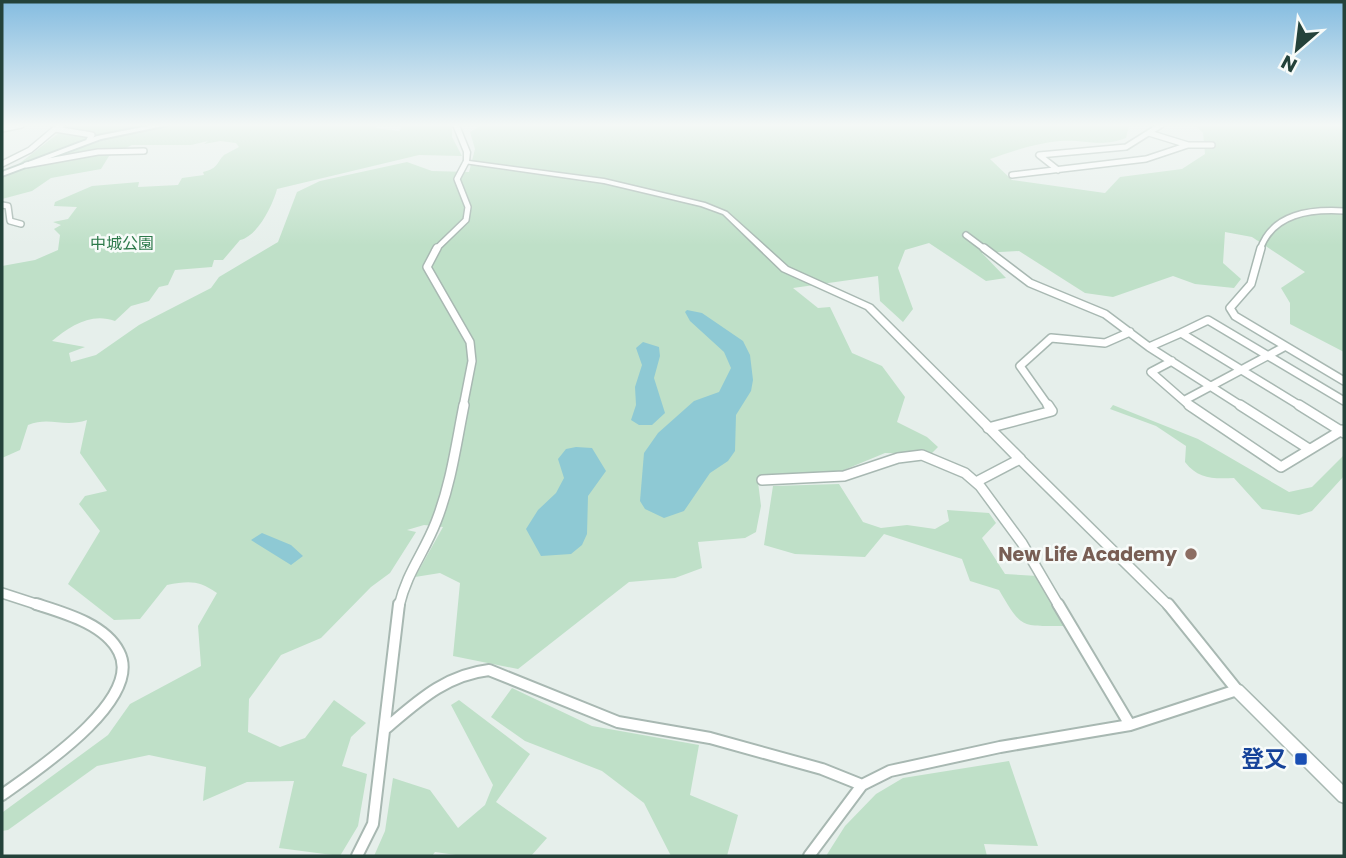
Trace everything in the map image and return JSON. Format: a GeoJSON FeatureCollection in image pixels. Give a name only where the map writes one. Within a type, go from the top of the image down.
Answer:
{"type":"FeatureCollection","features":[{"type":"Feature","properties":{"kind":"main road"},"geometry":{"type":"LineString","coordinates":[[2,174],[26,165]]}},
{"type":"Feature","properties":{"kind":"street"},"geometry":{"type":"LineString","coordinates":[[358,856],[373,824],[397,613],[405,580],[435,525],[449,485],[472,361],[470,342],[427,267],[433,249],[461,229],[467,221],[468,207],[457,179],[464,165]]}},
{"type":"Feature","properties":{"kind":"street"},"geometry":{"type":"LineString","coordinates":[[488,165],[604,181],[703,204],[725,213],[785,268],[869,307],[1164,600],[1237,690],[1344,796]]}},
{"type":"Feature","properties":{"kind":"street"},"geometry":{"type":"LineString","coordinates":[[1052,165],[1058,170]]}},
{"type":"Feature","properties":{"kind":"street"},"geometry":{"type":"LineString","coordinates":[[1012,175],[1097,165]]}},
{"type":"Feature","properties":{"kind":"street"},"geometry":{"type":"LineString","coordinates":[[2,205],[8,206],[10,221],[21,224]]}},
{"type":"Feature","properties":{"kind":"street"},"geometry":{"type":"LineString","coordinates":[[1344,211],[1325,209],[1289,217],[1276,224],[1263,242],[1250,287],[1230,308],[1235,316],[1344,381]]}},
{"type":"Feature","properties":{"kind":"street"},"geometry":{"type":"LineString","coordinates":[[966,235],[1030,283],[1105,314],[1149,346],[1309,449]]}},
{"type":"Feature","properties":{"kind":"street"},"geometry":{"type":"LineString","coordinates":[[1149,346],[1209,320],[1344,401]]}},
{"type":"Feature","properties":{"kind":"street"},"geometry":{"type":"LineString","coordinates":[[988,428],[1052,411],[1045,397],[1020,366],[1051,338],[1105,343],[1130,332]]}},
{"type":"Feature","properties":{"kind":"street"},"geometry":{"type":"LineString","coordinates":[[1181,333],[1343,431]]}},
{"type":"Feature","properties":{"kind":"street"},"geometry":{"type":"LineString","coordinates":[[1185,400],[1284,346]]}},
{"type":"Feature","properties":{"kind":"street"},"geometry":{"type":"LineString","coordinates":[[1172,361],[1151,372],[1185,400],[1281,467],[1343,431]]}},
{"type":"Feature","properties":{"kind":"street"},"geometry":{"type":"LineString","coordinates":[[761,480],[844,477],[898,458],[922,455],[965,473],[976,482],[1022,543],[1130,725]]}},
{"type":"Feature","properties":{"kind":"street"},"geometry":{"type":"LineString","coordinates":[[976,482],[1020,459]]}},
{"type":"Feature","properties":{"kind":"street"},"geometry":{"type":"LineString","coordinates":[[2,593],[94,628],[112,642],[121,659],[114,694],[96,722],[68,747],[2,795]]}},
{"type":"Feature","properties":{"kind":"street"},"geometry":{"type":"LineString","coordinates":[[385,729],[454,675],[470,670],[489,670],[618,722],[710,738],[822,769],[862,785]]}},
{"type":"Feature","properties":{"kind":"street"},"geometry":{"type":"LineString","coordinates":[[809,856],[862,785],[903,768],[1130,725],[1237,690]]}},
{"type":"Feature","properties":{"kind":"green space"},"geometry":{"type":"Polygon","coordinates":[[[17,165],[103,165],[101,169],[51,178],[32,191],[2,199],[2,177],[17,165]]]}},
{"type":"Feature","properties":{"kind":"green space","name":"中城公園"},"geometry":{"type":"Polygon","coordinates":[[[377,165],[277,189],[258,227],[240,240],[223,260],[214,260],[212,267],[175,270],[168,285],[159,287],[149,301],[131,306],[115,321],[89,319],[66,330],[52,341],[85,347],[69,353],[71,362],[96,355],[139,325],[211,288],[219,277],[278,242],[297,192],[320,181],[393,165],[415,165],[432,171],[469,172],[471,165],[996,165],[1012,180],[1105,193],[1120,177],[1182,169],[1188,165],[1344,165],[1344,352],[1290,324],[1290,303],[1281,288],[1305,272],[1252,237],[1225,232],[1223,263],[1241,279],[1234,288],[1195,284],[1173,276],[1113,297],[1085,293],[1019,251],[982,253],[1006,278],[986,281],[929,243],[905,250],[898,268],[913,309],[903,322],[880,301],[878,276],[793,288],[818,308],[830,307],[852,353],[882,366],[905,397],[897,422],[927,437],[938,447],[931,454],[885,453],[827,477],[758,482],[761,506],[756,532],[745,538],[698,542],[702,568],[675,578],[629,582],[518,669],[453,656],[460,583],[440,573],[415,577],[443,527],[424,525],[407,530],[416,532],[390,573],[371,587],[321,638],[281,655],[249,699],[248,732],[280,747],[305,738],[334,700],[366,723],[351,737],[342,766],[367,774],[358,826],[340,856],[279,848],[294,781],[247,782],[203,801],[206,767],[149,755],[97,766],[8,830],[2,831],[3,812],[108,735],[130,704],[201,666],[198,626],[217,593],[193,583],[167,585],[140,619],[114,620],[68,584],[100,531],[79,504],[85,496],[107,491],[80,453],[87,420],[28,425],[20,450],[2,458],[2,266],[35,260],[58,250],[60,235],[54,229],[61,225],[53,222],[68,219],[77,207],[54,206],[55,202],[92,186],[139,182],[138,187],[178,185],[182,178],[204,175],[203,172],[215,167],[377,165]]]}},
{"type":"Feature","properties":{"kind":"green space"},"geometry":{"type":"Polygon","coordinates":[[[1113,405],[1198,439],[1289,492],[1312,487],[1344,455],[1344,476],[1312,511],[1299,515],[1262,509],[1234,478],[1213,478],[1195,472],[1185,462],[1186,446],[1156,426],[1110,409],[1113,405]]]}},
{"type":"Feature","properties":{"kind":"green space"},"geometry":{"type":"Polygon","coordinates":[[[839,484],[863,522],[881,528],[907,525],[935,529],[949,521],[947,510],[989,513],[996,523],[982,538],[1005,574],[1038,576],[1065,626],[1024,623],[1018,619],[999,590],[970,581],[962,559],[884,534],[865,557],[795,554],[764,545],[773,486],[839,484]]]}},
{"type":"Feature","properties":{"kind":"green space"},"geometry":{"type":"Polygon","coordinates":[[[512,688],[592,726],[699,745],[690,795],[738,815],[727,856],[671,856],[644,803],[602,771],[525,741],[491,717],[512,688]]]}},
{"type":"Feature","properties":{"kind":"green space"},"geometry":{"type":"Polygon","coordinates":[[[459,700],[530,754],[496,802],[547,838],[531,856],[463,856],[435,852],[432,856],[374,856],[385,831],[393,778],[430,790],[458,828],[485,805],[493,785],[451,705],[459,700]]]}},
{"type":"Feature","properties":{"kind":"green space"},"geometry":{"type":"Polygon","coordinates":[[[1009,761],[1038,846],[984,844],[987,856],[826,856],[845,826],[876,794],[903,778],[1009,761]]]}},
{"type":"Feature","properties":{"kind":"water"},"geometry":{"type":"Polygon","coordinates":[[[687,310],[702,313],[743,341],[750,355],[753,380],[751,391],[736,415],[735,451],[728,461],[710,473],[684,511],[664,518],[645,509],[640,501],[644,453],[658,433],[694,401],[719,392],[731,368],[724,352],[690,321],[685,312],[687,310]]]}},
{"type":"Feature","properties":{"kind":"water"},"geometry":{"type":"Polygon","coordinates":[[[643,342],[659,347],[660,356],[654,378],[665,413],[652,425],[639,425],[631,420],[636,405],[635,387],[642,365],[636,348],[643,342]]]}},
{"type":"Feature","properties":{"kind":"water"},"geometry":{"type":"Polygon","coordinates":[[[592,448],[606,471],[588,496],[587,534],[582,545],[571,554],[541,556],[526,529],[538,510],[556,493],[564,478],[558,459],[566,449],[592,448]]]}},
{"type":"Feature","properties":{"kind":"water"},"geometry":{"type":"Polygon","coordinates":[[[262,533],[291,545],[303,556],[291,565],[251,540],[262,533]]]}},
{"type":"Feature","properties":{"kind":"place","name":"New Life Academy"},"geometry":{"type":"Point","coordinates":[1191,554]}},
{"type":"Feature","properties":{"kind":"place","name":"登又"},"geometry":{"type":"Point","coordinates":[1301,759]}}]}
